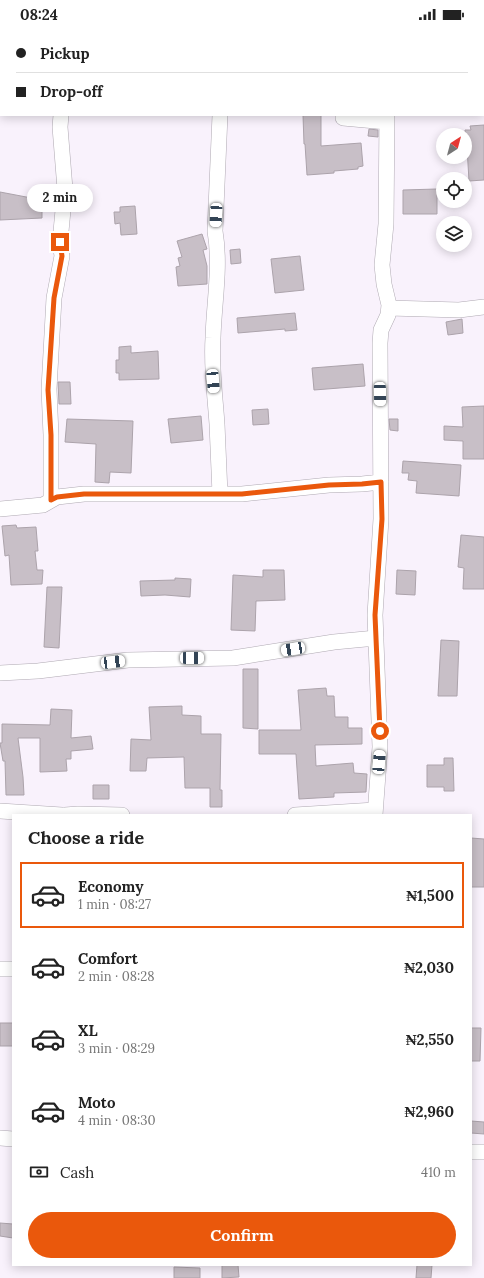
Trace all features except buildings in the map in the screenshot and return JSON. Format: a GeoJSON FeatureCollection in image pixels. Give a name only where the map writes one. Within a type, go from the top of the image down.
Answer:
{"type":"FeatureCollection","features":[{"type":"Feature","properties":{"kind":"street"},"geometry":{"type":"LineString","coordinates":[[51,500],[51,435],[48,390],[54,298],[62,256],[60,242],[65,189],[60,127],[61,116]]}},
{"type":"Feature","properties":{"kind":"street"},"geometry":{"type":"LineString","coordinates":[[220,116],[215,231],[218,256],[213,338],[213,381],[217,424],[220,494]]}},
{"type":"Feature","properties":{"kind":"street"},"geometry":{"type":"LineString","coordinates":[[322,814],[375,812],[380,747],[375,615],[382,519],[380,343],[382,330],[389,308],[382,265],[386,224],[385,190],[388,151],[387,119],[343,118]]}},
{"type":"Feature","properties":{"kind":"street"},"geometry":{"type":"LineString","coordinates":[[389,308],[459,310],[484,307]]}},
{"type":"Feature","properties":{"kind":"street"},"geometry":{"type":"LineString","coordinates":[[0,509],[43,505],[57,497],[84,494],[242,494],[329,485],[381,482]]}},
{"type":"Feature","properties":{"kind":"street"},"geometry":{"type":"LineString","coordinates":[[0,673],[38,671],[128,660],[233,658],[334,642],[376,638]]}},
{"type":"Feature","properties":{"kind":"street"},"geometry":{"type":"LineString","coordinates":[[0,811],[48,814]]}},
{"type":"Feature","properties":{"kind":"street"},"geometry":{"type":"LineString","coordinates":[[0,969],[12,969]]}},
{"type":"Feature","properties":{"kind":"street"},"geometry":{"type":"LineString","coordinates":[[0,1138],[12,1139]]}},
{"type":"Feature","properties":{"kind":"street"},"geometry":{"type":"LineString","coordinates":[[472,1152],[484,1152]]}},
{"type":"Feature","properties":{"kind":"route"},"geometry":{"type":"LineString","coordinates":[[60,242],[62,256],[54,298],[52,350],[48,390],[51,435],[51,500],[57,497],[84,494],[242,494],[329,485],[381,482],[382,519],[375,615],[380,731]]}}]}
